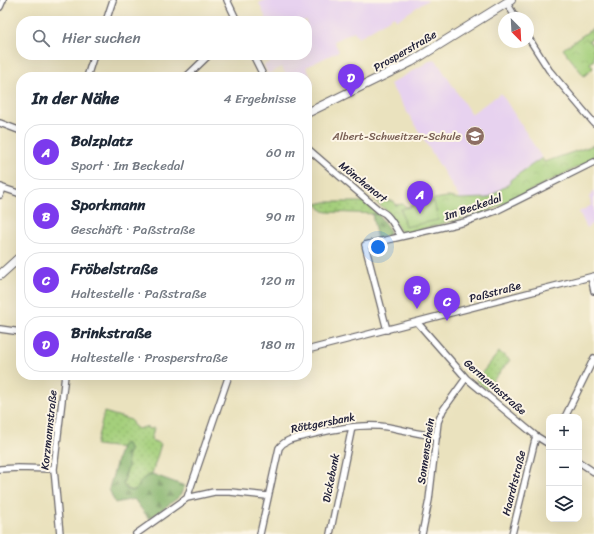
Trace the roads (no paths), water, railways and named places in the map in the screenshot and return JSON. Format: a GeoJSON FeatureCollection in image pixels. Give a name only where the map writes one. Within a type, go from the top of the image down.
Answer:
{"type":"FeatureCollection","features":[{"type":"Feature","properties":{"kind":"main road","name":"Prosperstraße"},"geometry":{"type":"LineString","coordinates":[[312,111],[411,62],[509,1]]}},
{"type":"Feature","properties":{"kind":"main road"},"geometry":{"type":"LineString","coordinates":[[0,275],[16,261]]}},
{"type":"Feature","properties":{"kind":"street"},"geometry":{"type":"LineString","coordinates":[[0,7],[3,0]]}},
{"type":"Feature","properties":{"kind":"street"},"geometry":{"type":"LineString","coordinates":[[108,16],[113,0]]}},
{"type":"Feature","properties":{"kind":"street"},"geometry":{"type":"LineString","coordinates":[[227,0],[235,16]]}},
{"type":"Feature","properties":{"kind":"street"},"geometry":{"type":"LineString","coordinates":[[509,1],[514,12]]}},
{"type":"Feature","properties":{"kind":"street"},"geometry":{"type":"LineString","coordinates":[[534,46],[549,70],[594,123]]}},
{"type":"Feature","properties":{"kind":"street"},"geometry":{"type":"LineString","coordinates":[[89,72],[92,60]]}},
{"type":"Feature","properties":{"kind":"street"},"geometry":{"type":"LineString","coordinates":[[191,72],[204,60]]}},
{"type":"Feature","properties":{"kind":"street"},"geometry":{"type":"LineString","coordinates":[[256,60],[262,72]]}},
{"type":"Feature","properties":{"kind":"street"},"geometry":{"type":"LineString","coordinates":[[0,123],[16,129]]}},
{"type":"Feature","properties":{"kind":"street","name":"Mönchenort"},"geometry":{"type":"LineString","coordinates":[[312,152],[380,211],[384,212],[401,236]]}},
{"type":"Feature","properties":{"kind":"street","name":"Im Beckedal"},"geometry":{"type":"LineString","coordinates":[[386,330],[365,245],[465,222],[496,211],[594,162]]}},
{"type":"Feature","properties":{"kind":"street"},"geometry":{"type":"LineString","coordinates":[[0,195],[2,191],[0,187],[16,191]]}},
{"type":"Feature","properties":{"kind":"street"},"geometry":{"type":"LineString","coordinates":[[592,277],[594,291]]}},
{"type":"Feature","properties":{"kind":"street","name":"Paßstraße"},"geometry":{"type":"LineString","coordinates":[[312,349],[592,277]]}},
{"type":"Feature","properties":{"kind":"street","name":"Germaniastraße"},"geometry":{"type":"LineString","coordinates":[[417,322],[466,378],[536,436],[546,442]]}},
{"type":"Feature","properties":{"kind":"street"},"geometry":{"type":"LineString","coordinates":[[0,329],[16,331]]}},
{"type":"Feature","properties":{"kind":"street"},"geometry":{"type":"LineString","coordinates":[[566,414],[594,358]]}},
{"type":"Feature","properties":{"kind":"street","name":"Sonnenschein"},"geometry":{"type":"LineString","coordinates":[[422,534],[429,500],[438,422],[443,410],[466,378]]}},
{"type":"Feature","properties":{"kind":"street","name":"Korzmannstraße"},"geometry":{"type":"LineString","coordinates":[[60,534],[54,469],[64,380]]}},
{"type":"Feature","properties":{"kind":"street"},"geometry":{"type":"LineString","coordinates":[[187,498],[227,380]]}},
{"type":"Feature","properties":{"kind":"street","name":"Röttgersbank"},"geometry":{"type":"LineString","coordinates":[[260,534],[267,496],[279,448],[282,444],[289,440],[334,429],[365,426],[388,428],[425,436],[437,436]]}},
{"type":"Feature","properties":{"kind":"street","name":"Dickebank"},"geometry":{"type":"LineString","coordinates":[[330,534],[352,427]]}},
{"type":"Feature","properties":{"kind":"street","name":"Haardtstraße"},"geometry":{"type":"LineString","coordinates":[[512,534],[536,436]]}},
{"type":"Feature","properties":{"kind":"street"},"geometry":{"type":"LineString","coordinates":[[582,464],[594,472]]}},
{"type":"Feature","properties":{"kind":"street"},"geometry":{"type":"LineString","coordinates":[[0,469],[54,469]]}},
{"type":"Feature","properties":{"kind":"street"},"geometry":{"type":"LineString","coordinates":[[136,534],[187,498],[214,492],[230,492],[267,496]]}},
{"type":"Feature","properties":{"kind":"place","name":"Brinkstraße"},"geometry":{"type":"Point","coordinates":[351,97]}},
{"type":"Feature","properties":{"kind":"place","name":"Albert-Schweitzer-Schule"},"geometry":{"type":"Point","coordinates":[475,136]}},
{"type":"Feature","properties":{"kind":"place","name":"Bolzplatz"},"geometry":{"type":"Point","coordinates":[420,214]}},
{"type":"Feature","properties":{"kind":"place","name":"Sporkmann"},"geometry":{"type":"Point","coordinates":[417,309]}},
{"type":"Feature","properties":{"kind":"place","name":"Fröbelstraße"},"geometry":{"type":"Point","coordinates":[447,321]}}]}
